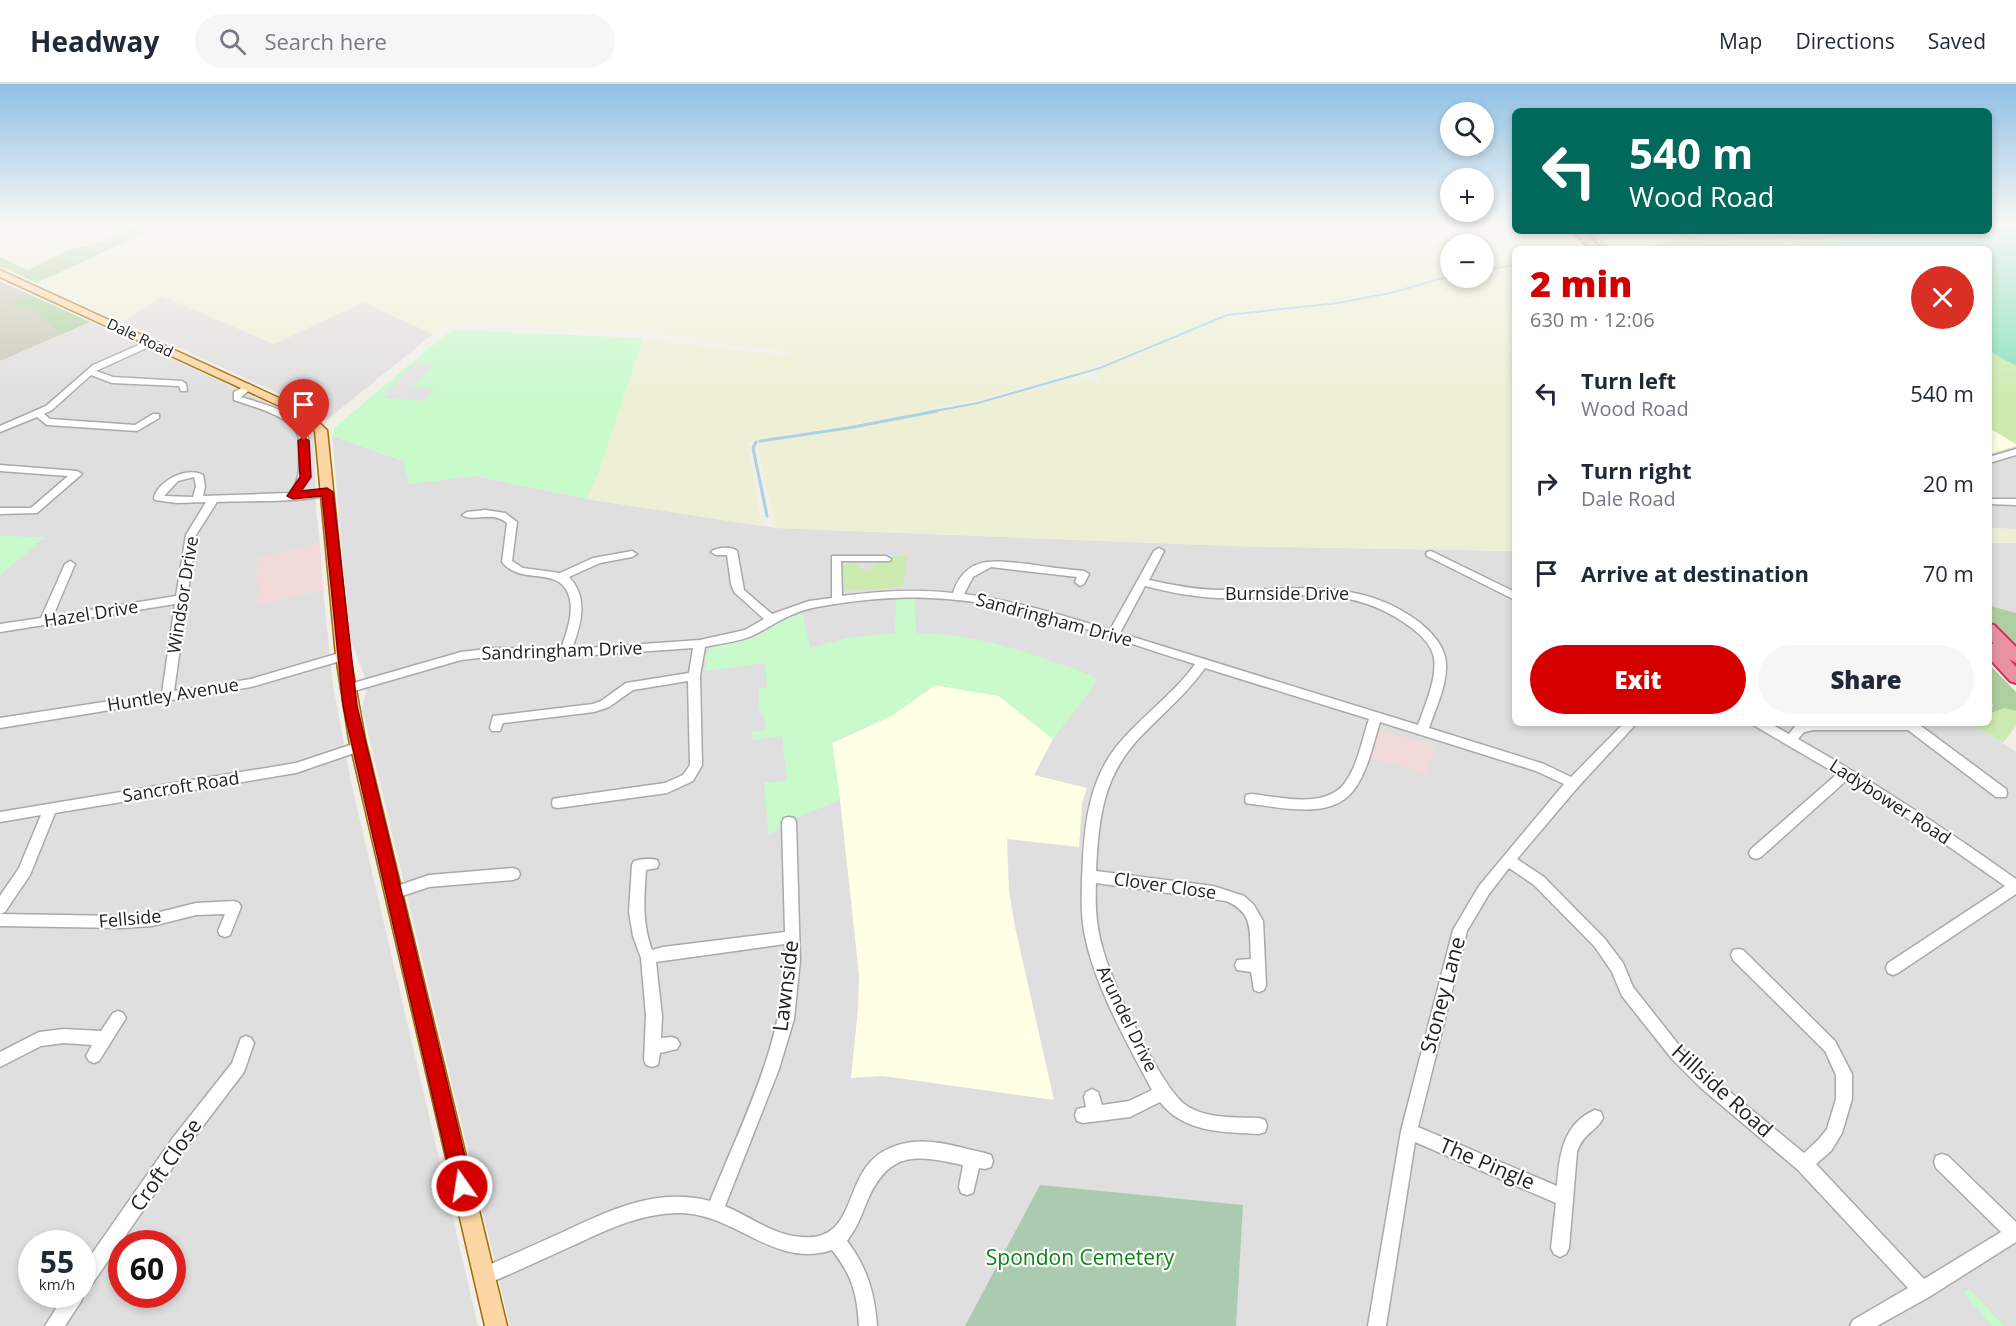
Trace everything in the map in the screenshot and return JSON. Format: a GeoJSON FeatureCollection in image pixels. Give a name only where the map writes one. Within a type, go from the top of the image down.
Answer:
{"type":"FeatureCollection","features":[{"type":"Feature","properties":{"kind":"highway"},"geometry":{"type":"LineString","coordinates":[[1992,631],[2016,657]]}},
{"type":"Feature","properties":{"kind":"highway"},"geometry":{"type":"LineString","coordinates":[[1992,651],[2016,677]]}},
{"type":"Feature","properties":{"kind":"main road","name":"Dale Road"},"geometry":{"type":"LineString","coordinates":[[19,282],[302,412],[321,430],[347,689],[496,1326]]}},
{"type":"Feature","properties":{"kind":"street"},"geometry":{"type":"LineString","coordinates":[[0,429],[38,413],[60,400],[90,372],[150,342]]}},
{"type":"Feature","properties":{"kind":"street"},"geometry":{"type":"LineString","coordinates":[[90,372],[112,380],[182,384],[184,389]]}},
{"type":"Feature","properties":{"kind":"street"},"geometry":{"type":"LineString","coordinates":[[249,387],[237,394],[237,398],[289,420],[296,425],[303,436],[305,477],[293,496]]}},
{"type":"Feature","properties":{"kind":"street"},"geometry":{"type":"LineString","coordinates":[[38,413],[47,422],[137,428],[156,416]]}},
{"type":"Feature","properties":{"kind":"street"},"geometry":{"type":"LineString","coordinates":[[1992,459],[2016,452]]}},
{"type":"Feature","properties":{"kind":"street"},"geometry":{"type":"LineString","coordinates":[[0,468],[11,471],[77,474],[33,511],[0,511]]}},
{"type":"Feature","properties":{"kind":"street"},"geometry":{"type":"LineString","coordinates":[[0,479],[11,471]]}},
{"type":"Feature","properties":{"kind":"street"},"geometry":{"type":"LineString","coordinates":[[197,499],[293,496],[327,492]]}},
{"type":"Feature","properties":{"kind":"street","name":"Windsor Drive"},"geometry":{"type":"LineString","coordinates":[[167,696],[191,535],[214,498]]}},
{"type":"Feature","properties":{"kind":"street"},"geometry":{"type":"LineString","coordinates":[[1994,503],[2016,502]]}},
{"type":"Feature","properties":{"kind":"street"},"geometry":{"type":"LineString","coordinates":[[467,515],[494,512],[507,517],[512,522],[507,562],[513,569],[524,573],[548,572],[561,576],[567,581],[577,600],[574,628],[565,653]]}},
{"type":"Feature","properties":{"kind":"street"},"geometry":{"type":"LineString","coordinates":[[716,552],[732,550],[736,584],[740,592],[771,619]]}},
{"type":"Feature","properties":{"kind":"street"},"geometry":{"type":"LineString","coordinates":[[1114,634],[1159,551]]}},
{"type":"Feature","properties":{"kind":"street"},"geometry":{"type":"LineString","coordinates":[[561,576],[597,560],[628,552]]}},
{"type":"Feature","properties":{"kind":"street"},"geometry":{"type":"LineString","coordinates":[[1431,554],[1512,594]]}},
{"type":"Feature","properties":{"kind":"street"},"geometry":{"type":"LineString","coordinates":[[837,600],[836,558],[886,559]]}},
{"type":"Feature","properties":{"kind":"street"},"geometry":{"type":"LineString","coordinates":[[45,621],[69,564]]}},
{"type":"Feature","properties":{"kind":"street"},"geometry":{"type":"LineString","coordinates":[[958,596],[964,578],[976,568],[991,564],[1084,574],[1080,582]]}},
{"type":"Feature","properties":{"kind":"street","name":"Burnside Drive"},"geometry":{"type":"LineString","coordinates":[[1142,582],[1177,590],[1217,594],[1353,594],[1393,608],[1426,634],[1440,656],[1439,668],[1422,731]]}},
{"type":"Feature","properties":{"kind":"street","name":"Sandringham Drive"},"geometry":{"type":"LineString","coordinates":[[347,689],[461,656],[495,652],[565,653],[700,644],[741,635],[792,609],[837,600],[899,594],[958,596],[1028,610],[1114,634],[1540,767],[1573,783]]}},
{"type":"Feature","properties":{"kind":"street","name":"Hazel Drive"},"geometry":{"type":"LineString","coordinates":[[0,628],[182,599]]}},
{"type":"Feature","properties":{"kind":"street"},"geometry":{"type":"LineString","coordinates":[[558,803],[667,788],[688,778],[696,765],[694,676],[700,644]]}},
{"type":"Feature","properties":{"kind":"street","name":"Huntley Avenue"},"geometry":{"type":"LineString","coordinates":[[0,723],[251,683],[343,656]]}},
{"type":"Feature","properties":{"kind":"street","name":"Arundel Drive"},"geometry":{"type":"LineString","coordinates":[[1203,662],[1193,677],[1121,749],[1107,773],[1093,817],[1089,876],[1092,933],[1104,976],[1164,1092],[1172,1103],[1188,1115],[1210,1121],[1259,1126]]}},
{"type":"Feature","properties":{"kind":"street"},"geometry":{"type":"LineString","coordinates":[[497,724],[594,708],[605,704],[630,686],[694,676]]}},
{"type":"Feature","properties":{"kind":"street"},"geometry":{"type":"LineString","coordinates":[[1251,799],[1315,804],[1341,795],[1350,785],[1376,717]]}},
{"type":"Feature","properties":{"kind":"street","name":"Stoney Lane"},"geometry":{"type":"LineString","coordinates":[[1377,1326],[1409,1131],[1460,930],[1484,890],[1508,860],[1573,783],[1628,726]]}},
{"type":"Feature","properties":{"kind":"street","name":"Ladybower Road"},"geometry":{"type":"LineString","coordinates":[[1765,726],[1846,773],[1953,842],[2016,887]]}},
{"type":"Feature","properties":{"kind":"street"},"geometry":{"type":"LineString","coordinates":[[1791,740],[1800,728],[1809,726]]}},
{"type":"Feature","properties":{"kind":"street"},"geometry":{"type":"LineString","coordinates":[[1911,726],[2001,793]]}},
{"type":"Feature","properties":{"kind":"street","name":"Sancroft Road"},"geometry":{"type":"LineString","coordinates":[[0,817],[296,768],[359,747]]}},
{"type":"Feature","properties":{"kind":"street"},"geometry":{"type":"LineString","coordinates":[[1756,853],[1846,773]]}},
{"type":"Feature","properties":{"kind":"street"},"geometry":{"type":"LineString","coordinates":[[0,908],[25,871],[51,808]]}},
{"type":"Feature","properties":{"kind":"street","name":"Lawnside"},"geometry":{"type":"LineString","coordinates":[[716,1210],[782,1034],[791,984],[793,937],[789,822]]}},
{"type":"Feature","properties":{"kind":"street","name":"Hillside Road"},"geometry":{"type":"LineString","coordinates":[[1508,860],[1539,881],[1600,943],[1618,968],[1627,991],[1677,1054],[1707,1083],[1804,1164],[1923,1291]]}},
{"type":"Feature","properties":{"kind":"street"},"geometry":{"type":"LineString","coordinates":[[652,864],[639,866],[636,912],[640,936],[648,958],[654,1016],[652,1053],[672,1044]]}},
{"type":"Feature","properties":{"kind":"street"},"geometry":{"type":"LineString","coordinates":[[393,893],[429,881],[512,874]]}},
{"type":"Feature","properties":{"kind":"street","name":"Clover Close"},"geometry":{"type":"LineString","coordinates":[[1089,876],[1203,890],[1236,898],[1254,915],[1259,986]]}},
{"type":"Feature","properties":{"kind":"street"},"geometry":{"type":"LineString","coordinates":[[1893,968],[2016,887]]}},
{"type":"Feature","properties":{"kind":"street","name":"Fellside"},"geometry":{"type":"LineString","coordinates":[[0,920],[122,922],[152,920],[195,909],[234,907],[225,931]]}},
{"type":"Feature","properties":{"kind":"street"},"geometry":{"type":"LineString","coordinates":[[648,958],[663,953],[793,937]]}},
{"type":"Feature","properties":{"kind":"street"},"geometry":{"type":"LineString","coordinates":[[1738,955],[1830,1046],[1844,1074],[1844,1099],[1834,1133],[1825,1145],[1804,1164]]}},
{"type":"Feature","properties":{"kind":"street"},"geometry":{"type":"LineString","coordinates":[[1242,965],[1258,966]]}},
{"type":"Feature","properties":{"kind":"street"},"geometry":{"type":"LineString","coordinates":[[94,1056],[118,1018]]}},
{"type":"Feature","properties":{"kind":"street"},"geometry":{"type":"LineString","coordinates":[[0,1060],[39,1039],[64,1036],[105,1038]]}},
{"type":"Feature","properties":{"kind":"street","name":"Croft Close"},"geometry":{"type":"LineString","coordinates":[[96,1264],[178,1145],[238,1067],[246,1044]]}},
{"type":"Feature","properties":{"kind":"street"},"geometry":{"type":"LineString","coordinates":[[1092,1097],[1089,1115],[1130,1109],[1164,1092]]}},
{"type":"Feature","properties":{"kind":"street"},"geometry":{"type":"LineString","coordinates":[[1560,1248],[1570,1147],[1576,1133],[1584,1124],[1595,1118]]}},
{"type":"Feature","properties":{"kind":"street","name":"The Pingle"},"geometry":{"type":"LineString","coordinates":[[1409,1131],[1565,1198]]}},
{"type":"Feature","properties":{"kind":"street"},"geometry":{"type":"LineString","coordinates":[[484,1276],[602,1221],[634,1210],[664,1205],[716,1210],[778,1242],[802,1245],[819,1244],[835,1239],[844,1231],[871,1175],[884,1161],[912,1150],[978,1160],[967,1187]]}},
{"type":"Feature","properties":{"kind":"street"},"geometry":{"type":"LineString","coordinates":[[1859,1326],[1923,1291],[2016,1232],[1942,1162]]}},
{"type":"Feature","properties":{"kind":"street"},"geometry":{"type":"LineString","coordinates":[[835,1239],[862,1278],[867,1299],[868,1326]]}},
{"type":"Feature","properties":{"kind":"street"},"geometry":{"type":"LineString","coordinates":[[54,1326],[66,1308]]}},
{"type":"Feature","properties":{"kind":"shaded area"},"geometry":{"type":"Polygon","coordinates":[[[0,282],[90,322],[0,361],[0,282]]]}},
{"type":"Feature","properties":{"kind":"shaded area"},"geometry":{"type":"Polygon","coordinates":[[[1424,282],[1338,301],[1226,313],[1100,365],[976,401],[945,405],[894,418],[754,440],[748,443],[762,526],[587,499],[600,468],[641,344],[641,338],[788,356],[792,351],[731,346],[654,333],[450,323],[433,334],[363,302],[274,344],[162,296],[122,322],[37,283],[1424,282]]]}},
{"type":"Feature","properties":{"kind":"shaded area"},"geometry":{"type":"Polygon","coordinates":[[[1432,282],[1440,282],[1440,288],[1494,288],[1494,282],[1512,282],[1512,551],[1233,546],[776,528],[757,444],[764,441],[849,430],[944,409],[980,404],[1068,379],[1083,378],[1103,384],[1095,372],[1222,319],[1341,304],[1394,294],[1432,282]]]}},
{"type":"Feature","properties":{"kind":"shaded area"},"geometry":{"type":"Polygon","coordinates":[[[162,296],[274,344],[363,302],[433,334],[327,420],[315,410],[122,322],[162,296]]]}},
{"type":"Feature","properties":{"kind":"shaded area"},"geometry":{"type":"Polygon","coordinates":[[[90,322],[277,407],[309,426],[314,437],[316,510],[320,543],[257,559],[260,581],[257,605],[323,589],[333,685],[351,782],[478,1326],[0,1326],[0,361],[90,322]]]}},
{"type":"Feature","properties":{"kind":"shaded area"},"geometry":{"type":"Polygon","coordinates":[[[416,362],[435,364],[412,387],[434,389],[423,401],[383,398],[388,394],[384,393],[416,362]]]}},
{"type":"Feature","properties":{"kind":"shaded area"},"geometry":{"type":"Polygon","coordinates":[[[1992,430],[2016,444],[2016,446],[1992,453],[1992,430]]]}},
{"type":"Feature","properties":{"kind":"shaded area"},"geometry":{"type":"Polygon","coordinates":[[[332,436],[403,461],[587,499],[776,528],[1233,546],[1512,551],[1512,726],[1976,726],[2016,752],[2016,1326],[510,1326],[362,708],[368,684],[350,639],[332,436]]]}},
{"type":"Feature","properties":{"kind":"shaded area"},"geometry":{"type":"Polygon","coordinates":[[[2016,446],[2016,529],[1992,528],[1992,452],[2016,446]]]}},
{"type":"Feature","properties":{"kind":"shaded area"},"geometry":{"type":"Polygon","coordinates":[[[1992,528],[2016,529],[2016,543],[1992,543],[1992,528]]]}},
{"type":"Feature","properties":{"kind":"shaded area"},"geometry":{"type":"Polygon","coordinates":[[[320,543],[323,589],[257,605],[259,582],[256,582],[257,559],[320,543]]]}},
{"type":"Feature","properties":{"kind":"shaded area"},"geometry":{"type":"Polygon","coordinates":[[[1992,543],[2016,543],[2016,636],[1992,612],[1992,543]]]}},
{"type":"Feature","properties":{"kind":"shaded area"},"geometry":{"type":"Polygon","coordinates":[[[935,685],[999,696],[1053,739],[1034,775],[1087,788],[1082,803],[1079,847],[1007,839],[1009,891],[1015,927],[1054,1100],[883,1076],[851,1078],[859,975],[832,743],[891,716],[935,685]]]}},
{"type":"Feature","properties":{"kind":"shaded area"},"geometry":{"type":"Polygon","coordinates":[[[1389,732],[1436,747],[1427,774],[1368,756],[1376,733],[1389,732]]]}},
{"type":"Feature","properties":{"kind":"green space"},"geometry":{"type":"Polygon","coordinates":[[[1992,282],[2016,282],[2016,366],[1992,353],[1992,282]]]}},
{"type":"Feature","properties":{"kind":"green space"},"geometry":{"type":"Polygon","coordinates":[[[30,295],[90,322],[62,334],[36,313],[10,303],[30,295]]]}},
{"type":"Feature","properties":{"kind":"green space"},"geometry":{"type":"Polygon","coordinates":[[[455,330],[641,338],[641,344],[600,468],[587,499],[476,476],[409,484],[403,461],[332,436],[334,428],[447,333],[455,330]]]}},
{"type":"Feature","properties":{"kind":"green space"},"geometry":{"type":"Polygon","coordinates":[[[1992,353],[2016,366],[2016,444],[1992,430],[1992,353]]]}},
{"type":"Feature","properties":{"kind":"green space"},"geometry":{"type":"Polygon","coordinates":[[[0,536],[45,537],[0,575],[0,536]]]}},
{"type":"Feature","properties":{"kind":"green space"},"geometry":{"type":"Polygon","coordinates":[[[890,556],[907,556],[903,587],[854,591],[840,588],[841,564],[854,561],[859,564],[860,569],[871,569],[875,563],[888,561],[890,556]]]}},
{"type":"Feature","properties":{"kind":"green space"},"geometry":{"type":"Polygon","coordinates":[[[896,599],[915,599],[916,633],[963,637],[1008,647],[1096,677],[1093,687],[1053,739],[999,696],[935,685],[891,716],[832,742],[840,800],[793,819],[769,835],[764,783],[787,780],[782,736],[753,740],[752,732],[766,730],[763,713],[760,713],[758,689],[767,687],[765,663],[705,671],[707,661],[703,659],[711,648],[762,634],[790,616],[803,614],[810,648],[846,638],[895,633],[896,599]]]}},
{"type":"Feature","properties":{"kind":"green space"},"geometry":{"type":"Polygon","coordinates":[[[1992,605],[2016,613],[2016,651],[1992,623],[1992,605]]]}},
{"type":"Feature","properties":{"kind":"green space"},"geometry":{"type":"Polygon","coordinates":[[[1992,667],[2016,692],[2016,711],[2004,708],[1992,713],[1992,667]]]}},
{"type":"Feature","properties":{"kind":"green space"},"geometry":{"type":"Polygon","coordinates":[[[2004,708],[2016,711],[2016,726],[2003,743],[1976,726],[1992,726],[1992,713],[2004,708]]]}},
{"type":"Feature","properties":{"kind":"green space","name":"Spondon Cemetery"},"geometry":{"type":"Polygon","coordinates":[[[1040,1185],[1243,1205],[1236,1326],[965,1326],[1040,1185]]]}},
{"type":"Feature","properties":{"kind":"green space"},"geometry":{"type":"Polygon","coordinates":[[[1969,1289],[2004,1326],[1992,1326],[1964,1293],[1969,1289]]]}},
{"type":"Feature","properties":{"kind":"waterway"},"geometry":{"type":"LineString","coordinates":[[929,412],[978,403],[1100,368],[1227,315],[1338,303],[1391,293],[1429,282]]}},
{"type":"Feature","properties":{"kind":"waterway"},"geometry":{"type":"LineString","coordinates":[[760,441],[848,428],[937,411]]}},
{"type":"Feature","properties":{"kind":"waterway"},"geometry":{"type":"LineString","coordinates":[[756,442],[753,448],[767,516]]}},
{"type":"Feature","properties":{"kind":"route"},"geometry":{"type":"LineString","coordinates":[[304,441],[305,477],[293,496],[327,492],[350,706],[462,1186]]}}]}
